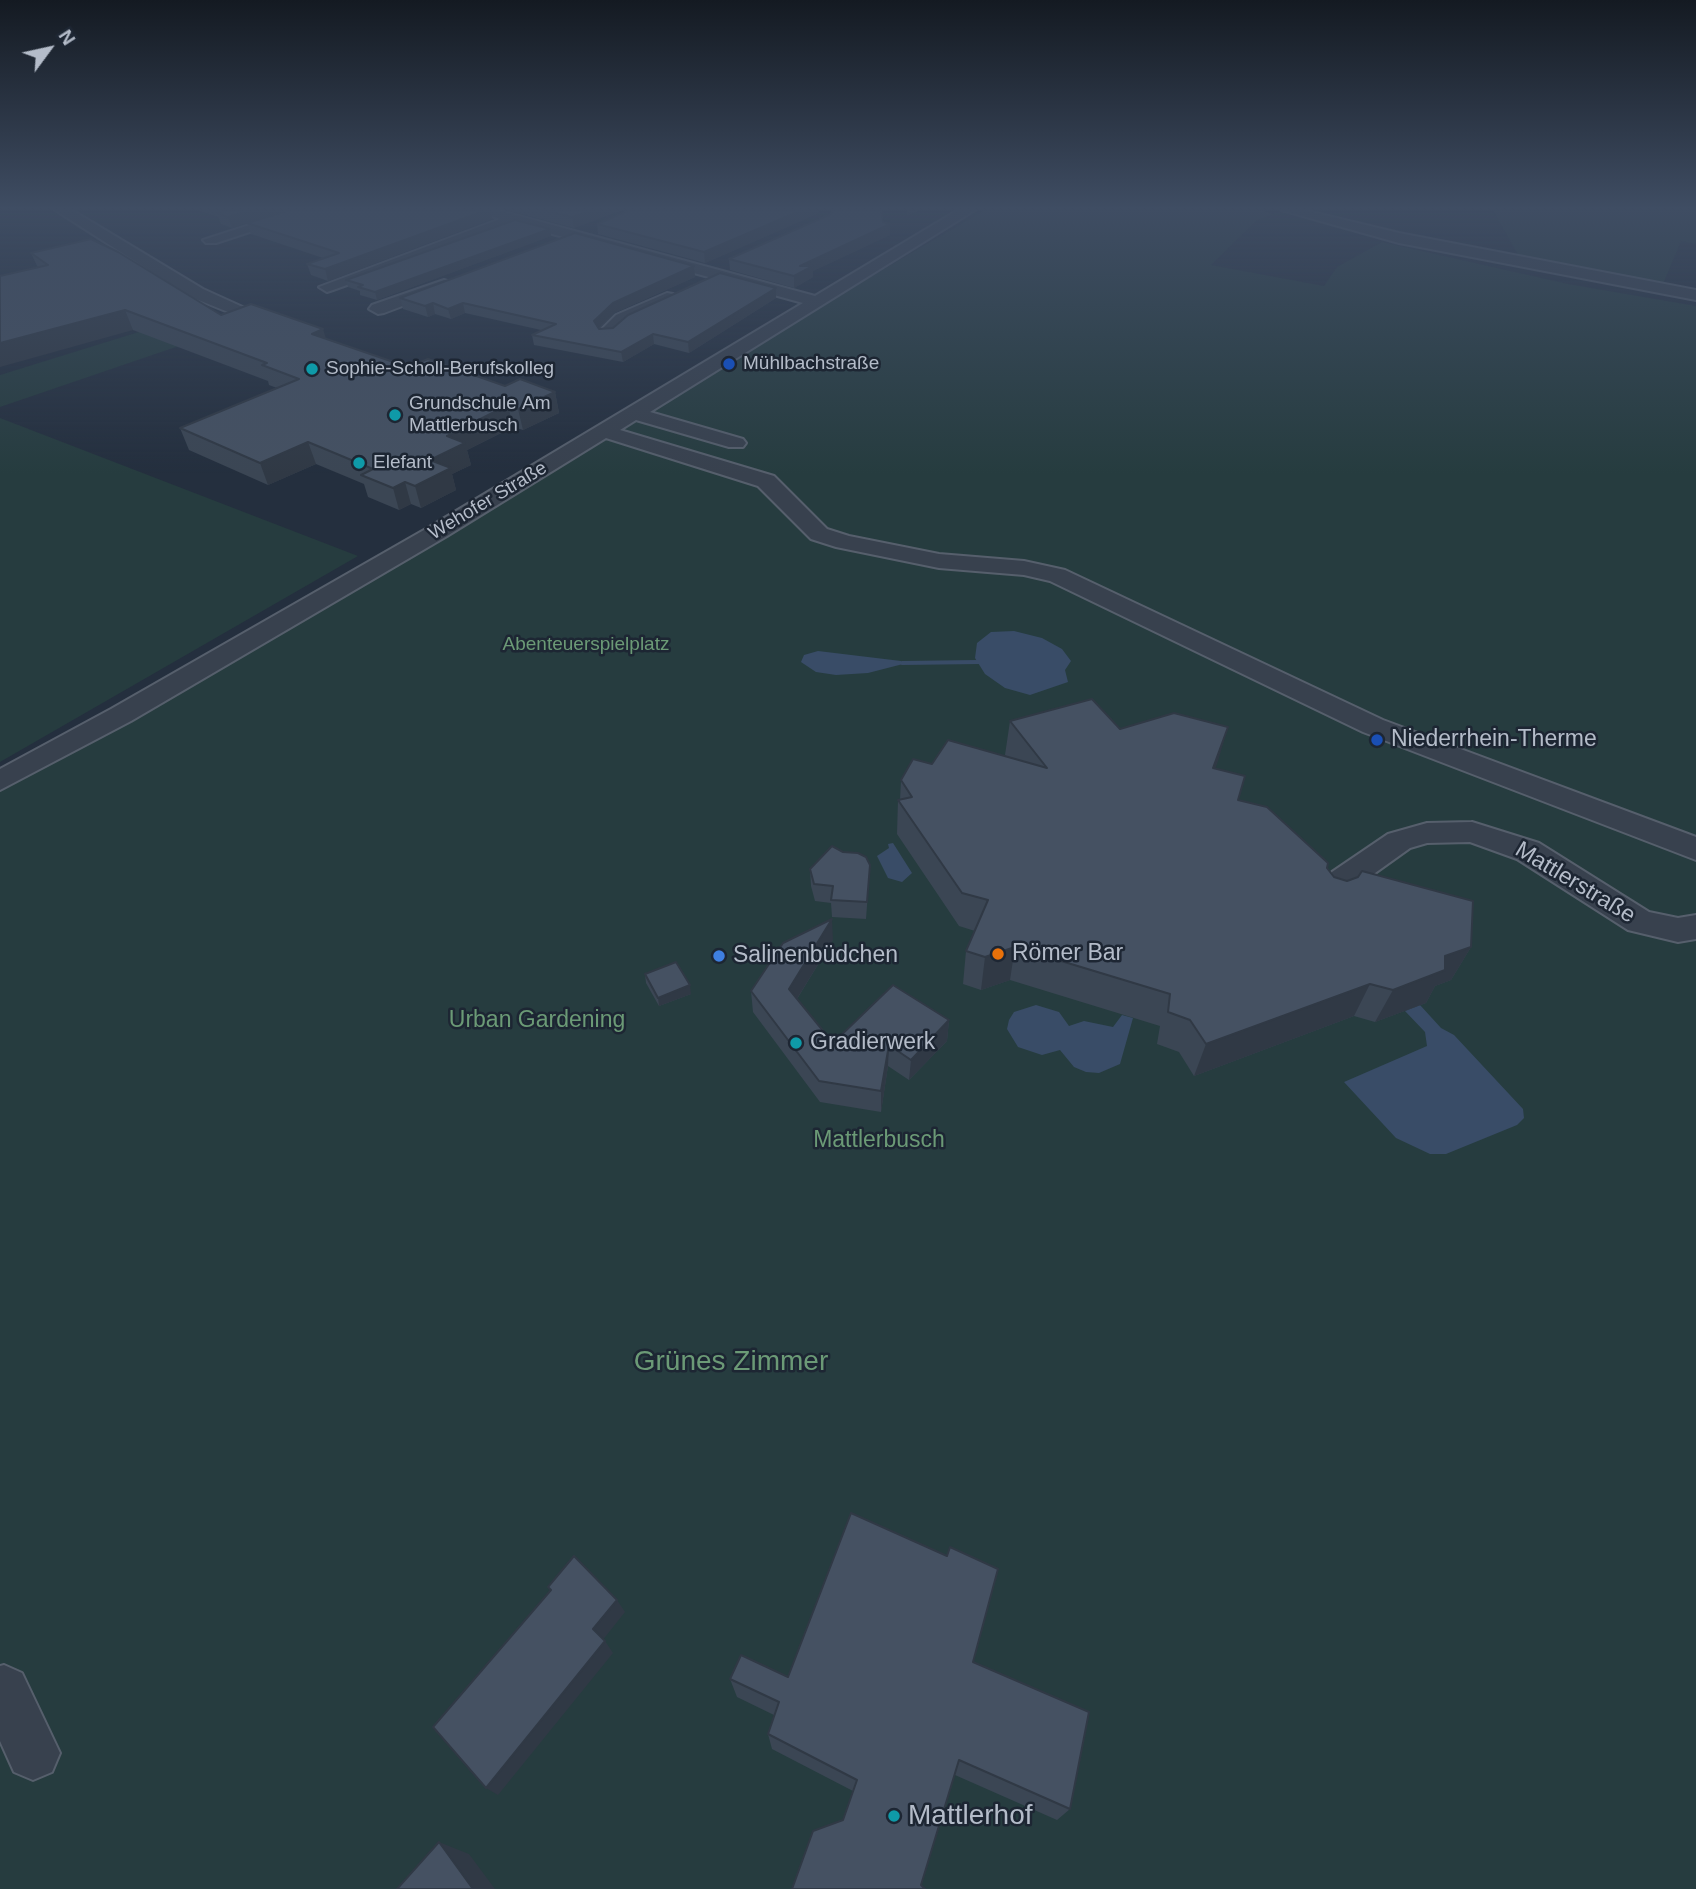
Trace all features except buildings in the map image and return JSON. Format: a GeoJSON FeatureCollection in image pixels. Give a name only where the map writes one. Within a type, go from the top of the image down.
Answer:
{"type":"FeatureCollection","features":[{"type":"Feature","properties":{"kind":"street"},"geometry":{"type":"LineString","coordinates":[[212,298],[249,314]]}},
{"type":"Feature","properties":{"kind":"street"},"geometry":{"type":"LineString","coordinates":[[378,309],[407,298]]}},
{"type":"Feature","properties":{"kind":"street"},"geometry":{"type":"LineString","coordinates":[[607,333],[622,319],[667,298]]}},
{"type":"Feature","properties":{"kind":"street"},"geometry":{"type":"LineString","coordinates":[[809,298],[816,300]]}},
{"type":"Feature","properties":{"kind":"street","name":"Wehofer Straße"},"geometry":{"type":"LineString","coordinates":[[0,781],[309,607],[604,431],[819,298]]}},
{"type":"Feature","properties":{"kind":"street"},"geometry":{"type":"LineString","coordinates":[[633,413],[736,443],[660,448]]}},
{"type":"Feature","properties":{"kind":"street"},"geometry":{"type":"LineString","coordinates":[[604,431],[766,481],[819,534],[844,542],[939,561],[1024,568],[1066,579],[1373,726],[1696,849]]}},
{"type":"Feature","properties":{"kind":"street","name":"Mattlerstraße"},"geometry":{"type":"LineString","coordinates":[[1337,890],[1399,841],[1438,832],[1472,832],[1528,851],[1640,922],[1678,930],[1696,927]]}},
{"type":"Feature","properties":{"kind":"street"},"geometry":{"type":"LineString","coordinates":[[0,1693],[4,1691],[33,1754]]}},
{"type":"Feature","properties":{"kind":"green space","name":"Mattlerbusch"},"geometry":{"type":"Polygon","coordinates":[[[834,298],[1650,298],[1696,306],[1696,1889],[0,1889],[0,785],[834,298]]]}},
{"type":"Feature","properties":{"kind":"green space"},"geometry":{"type":"Polygon","coordinates":[[[184,318],[211,335],[0,407],[0,375],[184,318]]]}},
{"type":"Feature","properties":{"kind":"green space"},"geometry":{"type":"Polygon","coordinates":[[[0,418],[358,556],[0,762],[0,418]]]}},
{"type":"Feature","properties":{"kind":"water"},"geometry":{"type":"Polygon","coordinates":[[[1014,631],[1042,638],[1062,649],[1071,661],[1065,670],[1068,682],[1030,695],[1005,688],[985,674],[975,658],[977,643],[991,632],[1014,631]]]}},
{"type":"Feature","properties":{"kind":"water"},"geometry":{"type":"Polygon","coordinates":[[[818,651],[901,661],[903,664],[868,673],[836,675],[816,672],[801,662],[804,655],[818,651]]]}},
{"type":"Feature","properties":{"kind":"water"},"geometry":{"type":"Polygon","coordinates":[[[893,843],[912,873],[902,882],[888,878],[877,856],[889,848],[888,844],[893,843]]]}},
{"type":"Feature","properties":{"kind":"water"},"geometry":{"type":"Polygon","coordinates":[[[1036,1005],[1059,1012],[1069,1026],[1084,1021],[1113,1027],[1122,1015],[1133,1018],[1120,1064],[1099,1073],[1086,1072],[1074,1067],[1060,1050],[1042,1055],[1018,1047],[1007,1029],[1009,1020],[1014,1012],[1036,1005]]]}},
{"type":"Feature","properties":{"kind":"water"},"geometry":{"type":"Polygon","coordinates":[[[1420,1005],[1441,1028],[1454,1035],[1523,1109],[1524,1118],[1517,1125],[1446,1154],[1430,1154],[1396,1138],[1344,1082],[1427,1046],[1425,1032],[1405,1011],[1420,1005]]]}},
{"type":"Feature","properties":{"kind":"waterway"},"geometry":{"type":"LineString","coordinates":[[902,663],[977,662]]}},
{"type":"Feature","properties":{"kind":"place","name":"Mühlbachstraße"},"geometry":{"type":"Point","coordinates":[729,364]}},
{"type":"Feature","properties":{"kind":"place","name":"Sophie-Scholl-Berufskolleg"},"geometry":{"type":"Point","coordinates":[312,369]}},
{"type":"Feature","properties":{"kind":"place","name":"Grundschule Am Mattlerbusch"},"geometry":{"type":"Point","coordinates":[395,415]}},
{"type":"Feature","properties":{"kind":"place","name":"Elefant"},"geometry":{"type":"Point","coordinates":[359,463]}},
{"type":"Feature","properties":{"kind":"place","name":"Niederrhein-Therme"},"geometry":{"type":"Point","coordinates":[1377,740]}},
{"type":"Feature","properties":{"kind":"place","name":"Römer Bar"},"geometry":{"type":"Point","coordinates":[998,954]}},
{"type":"Feature","properties":{"kind":"place","name":"Salinenbüdchen"},"geometry":{"type":"Point","coordinates":[719,956]}},
{"type":"Feature","properties":{"kind":"place","name":"Gradierwerk"},"geometry":{"type":"Point","coordinates":[796,1043]}},
{"type":"Feature","properties":{"kind":"place","name":"Mattlerhof"},"geometry":{"type":"Point","coordinates":[894,1816]}},
{"type":"Feature","properties":{"kind":"park label","name":"Abenteuerspielplatz"},"geometry":{"type":"Point","coordinates":[586,645]}},
{"type":"Feature","properties":{"kind":"park label","name":"Urban Gardening"},"geometry":{"type":"Point","coordinates":[537,1021]}},
{"type":"Feature","properties":{"kind":"park label","name":"Grünes Zimmer"},"geometry":{"type":"Point","coordinates":[731,1362]}}]}
